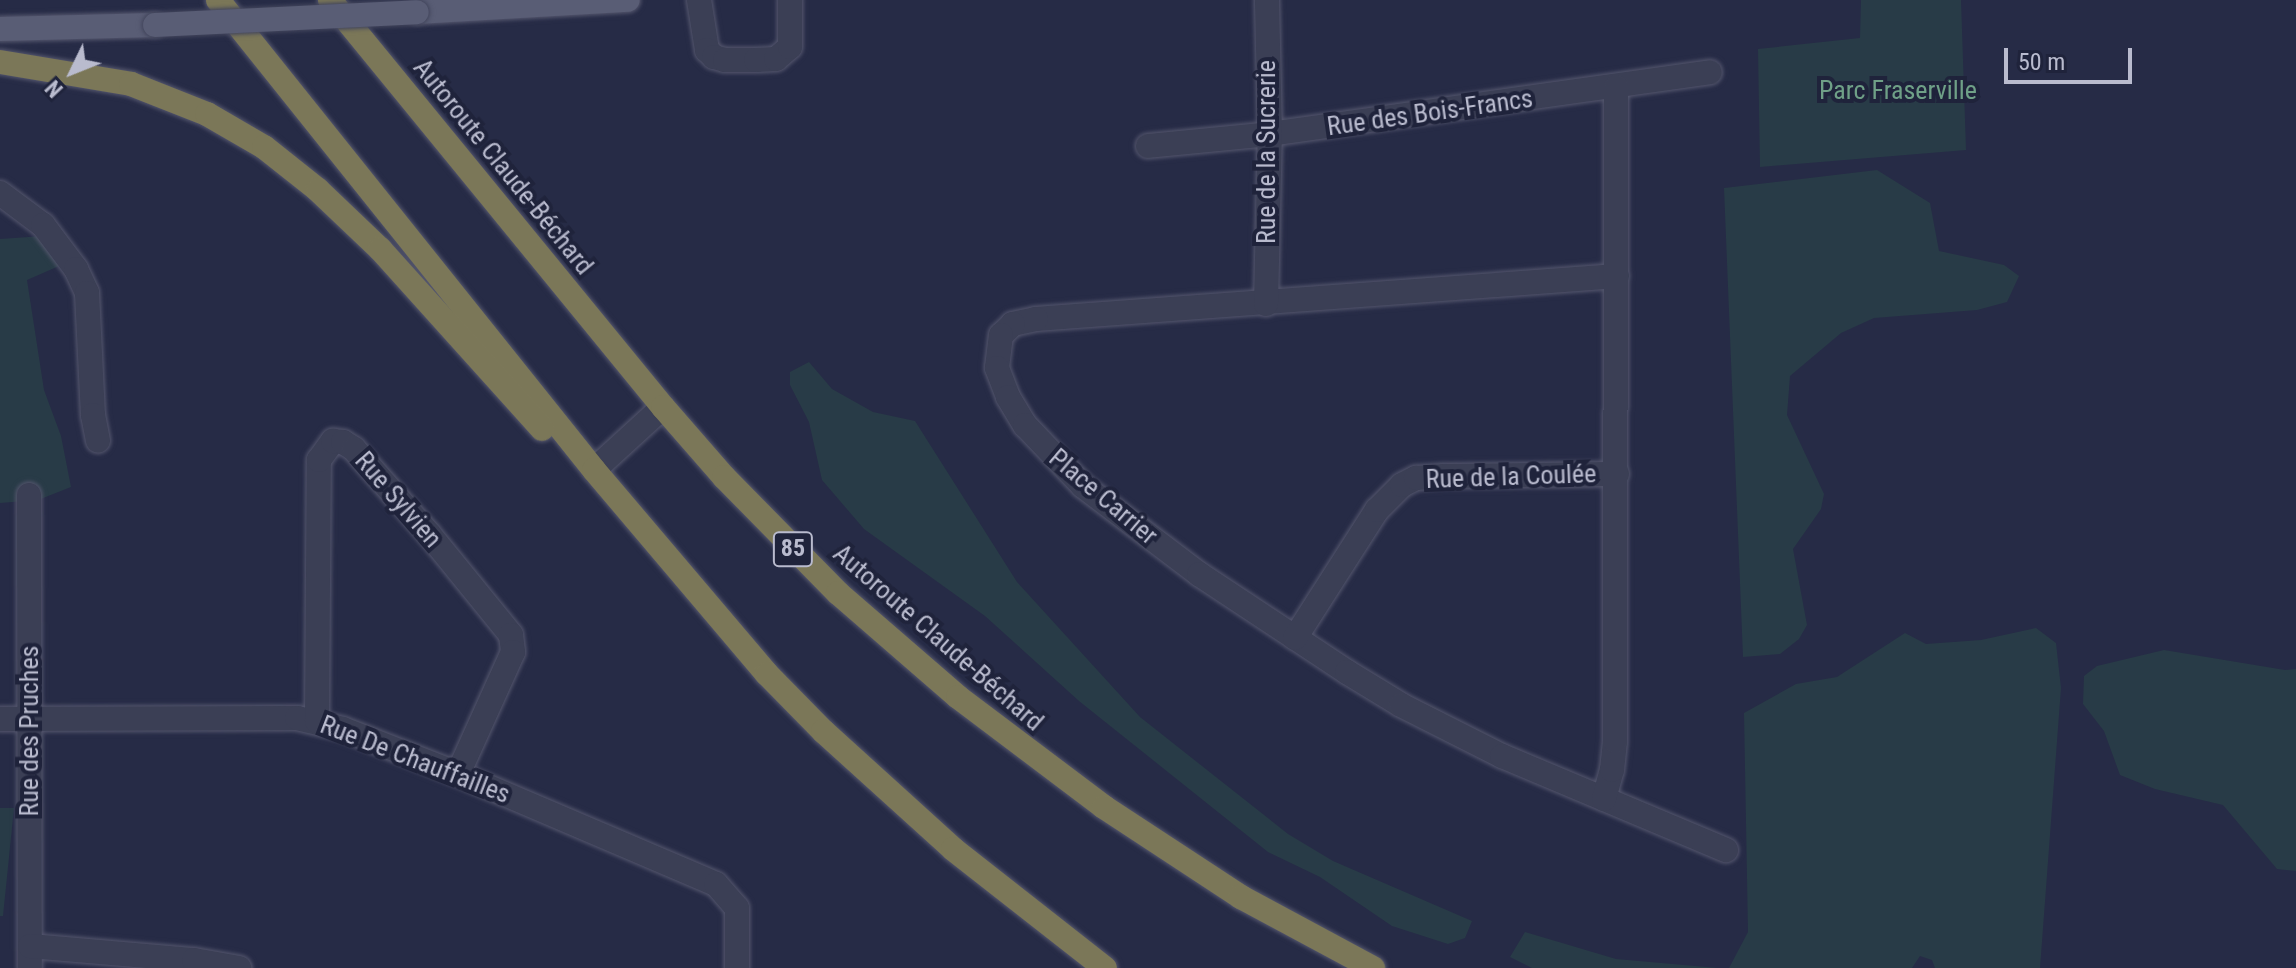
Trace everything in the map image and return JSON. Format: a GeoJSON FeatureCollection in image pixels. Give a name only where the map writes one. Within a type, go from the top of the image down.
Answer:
{"type":"FeatureCollection","features":[{"type":"Feature","properties":{"kind":"highway"},"geometry":{"type":"LineString","coordinates":[[207,0],[325,133]]}},
{"type":"Feature","properties":{"kind":"highway"},"geometry":{"type":"LineString","coordinates":[[218,0],[594,470],[779,686]]}},
{"type":"Feature","properties":{"kind":"highway","name":"Autoroute Claude-Béchard"},"geometry":{"type":"LineString","coordinates":[[330,0],[663,407],[724,477],[838,593],[1024,750],[1228,889],[1373,968]]}},
{"type":"Feature","properties":{"kind":"highway"},"geometry":{"type":"LineString","coordinates":[[343,0],[457,154]]}},
{"type":"Feature","properties":{"kind":"highway"},"geometry":{"type":"LineString","coordinates":[[0,62],[100,76],[155,92],[235,129],[296,171],[380,249],[495,375],[655,565],[953,849],[1105,968]]}},
{"type":"Feature","properties":{"kind":"main road"},"geometry":{"type":"LineString","coordinates":[[0,29],[155,25],[628,0]]}},
{"type":"Feature","properties":{"kind":"street"},"geometry":{"type":"LineString","coordinates":[[699,0],[707,50],[725,60],[776,59],[790,47],[790,0]]}},
{"type":"Feature","properties":{"kind":"street","name":"Rue de la Sucrerie"},"geometry":{"type":"LineString","coordinates":[[1266,304],[1270,134],[1267,0]]}},
{"type":"Feature","properties":{"kind":"street","name":"Rue des Bois-Francs"},"geometry":{"type":"LineString","coordinates":[[1148,146],[1270,134],[1710,72]]}},
{"type":"Feature","properties":{"kind":"street"},"geometry":{"type":"LineString","coordinates":[[1604,799],[1615,756],[1616,87]]}},
{"type":"Feature","properties":{"kind":"street"},"geometry":{"type":"LineString","coordinates":[[0,193],[43,225],[76,269],[87,293],[92,323],[93,415],[98,441]]}},
{"type":"Feature","properties":{"kind":"street","name":"Place Carrier"},"geometry":{"type":"LineString","coordinates":[[1617,276],[1023,321],[1001,335],[997,368],[1008,397],[1025,425],[1083,486],[1186,565],[1295,638],[1360,680],[1450,730],[1726,850]]}},
{"type":"Feature","properties":{"kind":"street"},"geometry":{"type":"LineString","coordinates":[[594,470],[663,407]]}},
{"type":"Feature","properties":{"kind":"street","name":"Rue Sylvien"},"geometry":{"type":"LineString","coordinates":[[317,721],[319,460],[333,441],[354,449],[511,635],[513,652],[458,774]]}},
{"type":"Feature","properties":{"kind":"street","name":"Rue de la Coulée"},"geometry":{"type":"LineString","coordinates":[[1295,638],[1377,510],[1402,485],[1416,478],[1443,476],[1617,474]]}},
{"type":"Feature","properties":{"kind":"street","name":"Rue des Pruches"},"geometry":{"type":"LineString","coordinates":[[29,495],[30,957]]}},
{"type":"Feature","properties":{"kind":"street","name":"Rue De Chauffailles"},"geometry":{"type":"LineString","coordinates":[[0,719],[297,718],[317,721],[458,774],[716,884],[737,908],[737,968]]}},
{"type":"Feature","properties":{"kind":"street"},"geometry":{"type":"LineString","coordinates":[[30,957],[194,960],[239,968]]}},
{"type":"Feature","properties":{"kind":"green space","name":"Parc Fraserville"},"geometry":{"type":"Polygon","coordinates":[[[1861,0],[1961,0],[1966,150],[1760,167],[1758,49],[1860,38],[1861,0]]]}},
{"type":"Feature","properties":{"kind":"green space"},"geometry":{"type":"Polygon","coordinates":[[[1877,170],[1930,203],[1939,251],[2004,265],[2019,276],[2007,302],[1977,310],[1874,318],[1841,333],[1790,376],[1787,415],[1824,494],[1821,509],[1793,549],[1807,625],[1799,639],[1780,654],[1743,657],[1724,188],[1877,170]]]}},
{"type":"Feature","properties":{"kind":"green space"},"geometry":{"type":"Polygon","coordinates":[[[43,236],[59,266],[27,280],[44,390],[61,436],[71,487],[38,500],[0,503],[0,239],[43,236]]]}},
{"type":"Feature","properties":{"kind":"green space"},"geometry":{"type":"Polygon","coordinates":[[[809,362],[832,389],[873,412],[915,421],[1017,582],[1140,717],[1288,834],[1333,861],[1472,921],[1465,938],[1448,944],[1392,926],[1320,877],[1268,852],[1079,701],[985,616],[864,529],[822,480],[809,422],[790,385],[790,372],[809,362]]]}},
{"type":"Feature","properties":{"kind":"green space"},"geometry":{"type":"Polygon","coordinates":[[[2036,628],[2056,643],[2061,688],[2040,968],[1935,968],[1932,960],[1920,956],[1912,968],[1729,968],[1748,932],[1744,713],[1796,684],[1837,677],[1905,633],[1926,644],[1981,640],[2036,628]]]}},
{"type":"Feature","properties":{"kind":"green space"},"geometry":{"type":"Polygon","coordinates":[[[2164,650],[2285,670],[2296,669],[2296,871],[2277,869],[2223,805],[2155,789],[2120,775],[2104,731],[2083,704],[2084,676],[2097,666],[2164,650]]]}},
{"type":"Feature","properties":{"kind":"green space"},"geometry":{"type":"Polygon","coordinates":[[[0,808],[14,808],[3,916],[0,916],[0,808]]]}},
{"type":"Feature","properties":{"kind":"green space"},"geometry":{"type":"Polygon","coordinates":[[[1525,932],[1616,959],[1718,968],[1532,968],[1510,957],[1525,932]]]}}]}
